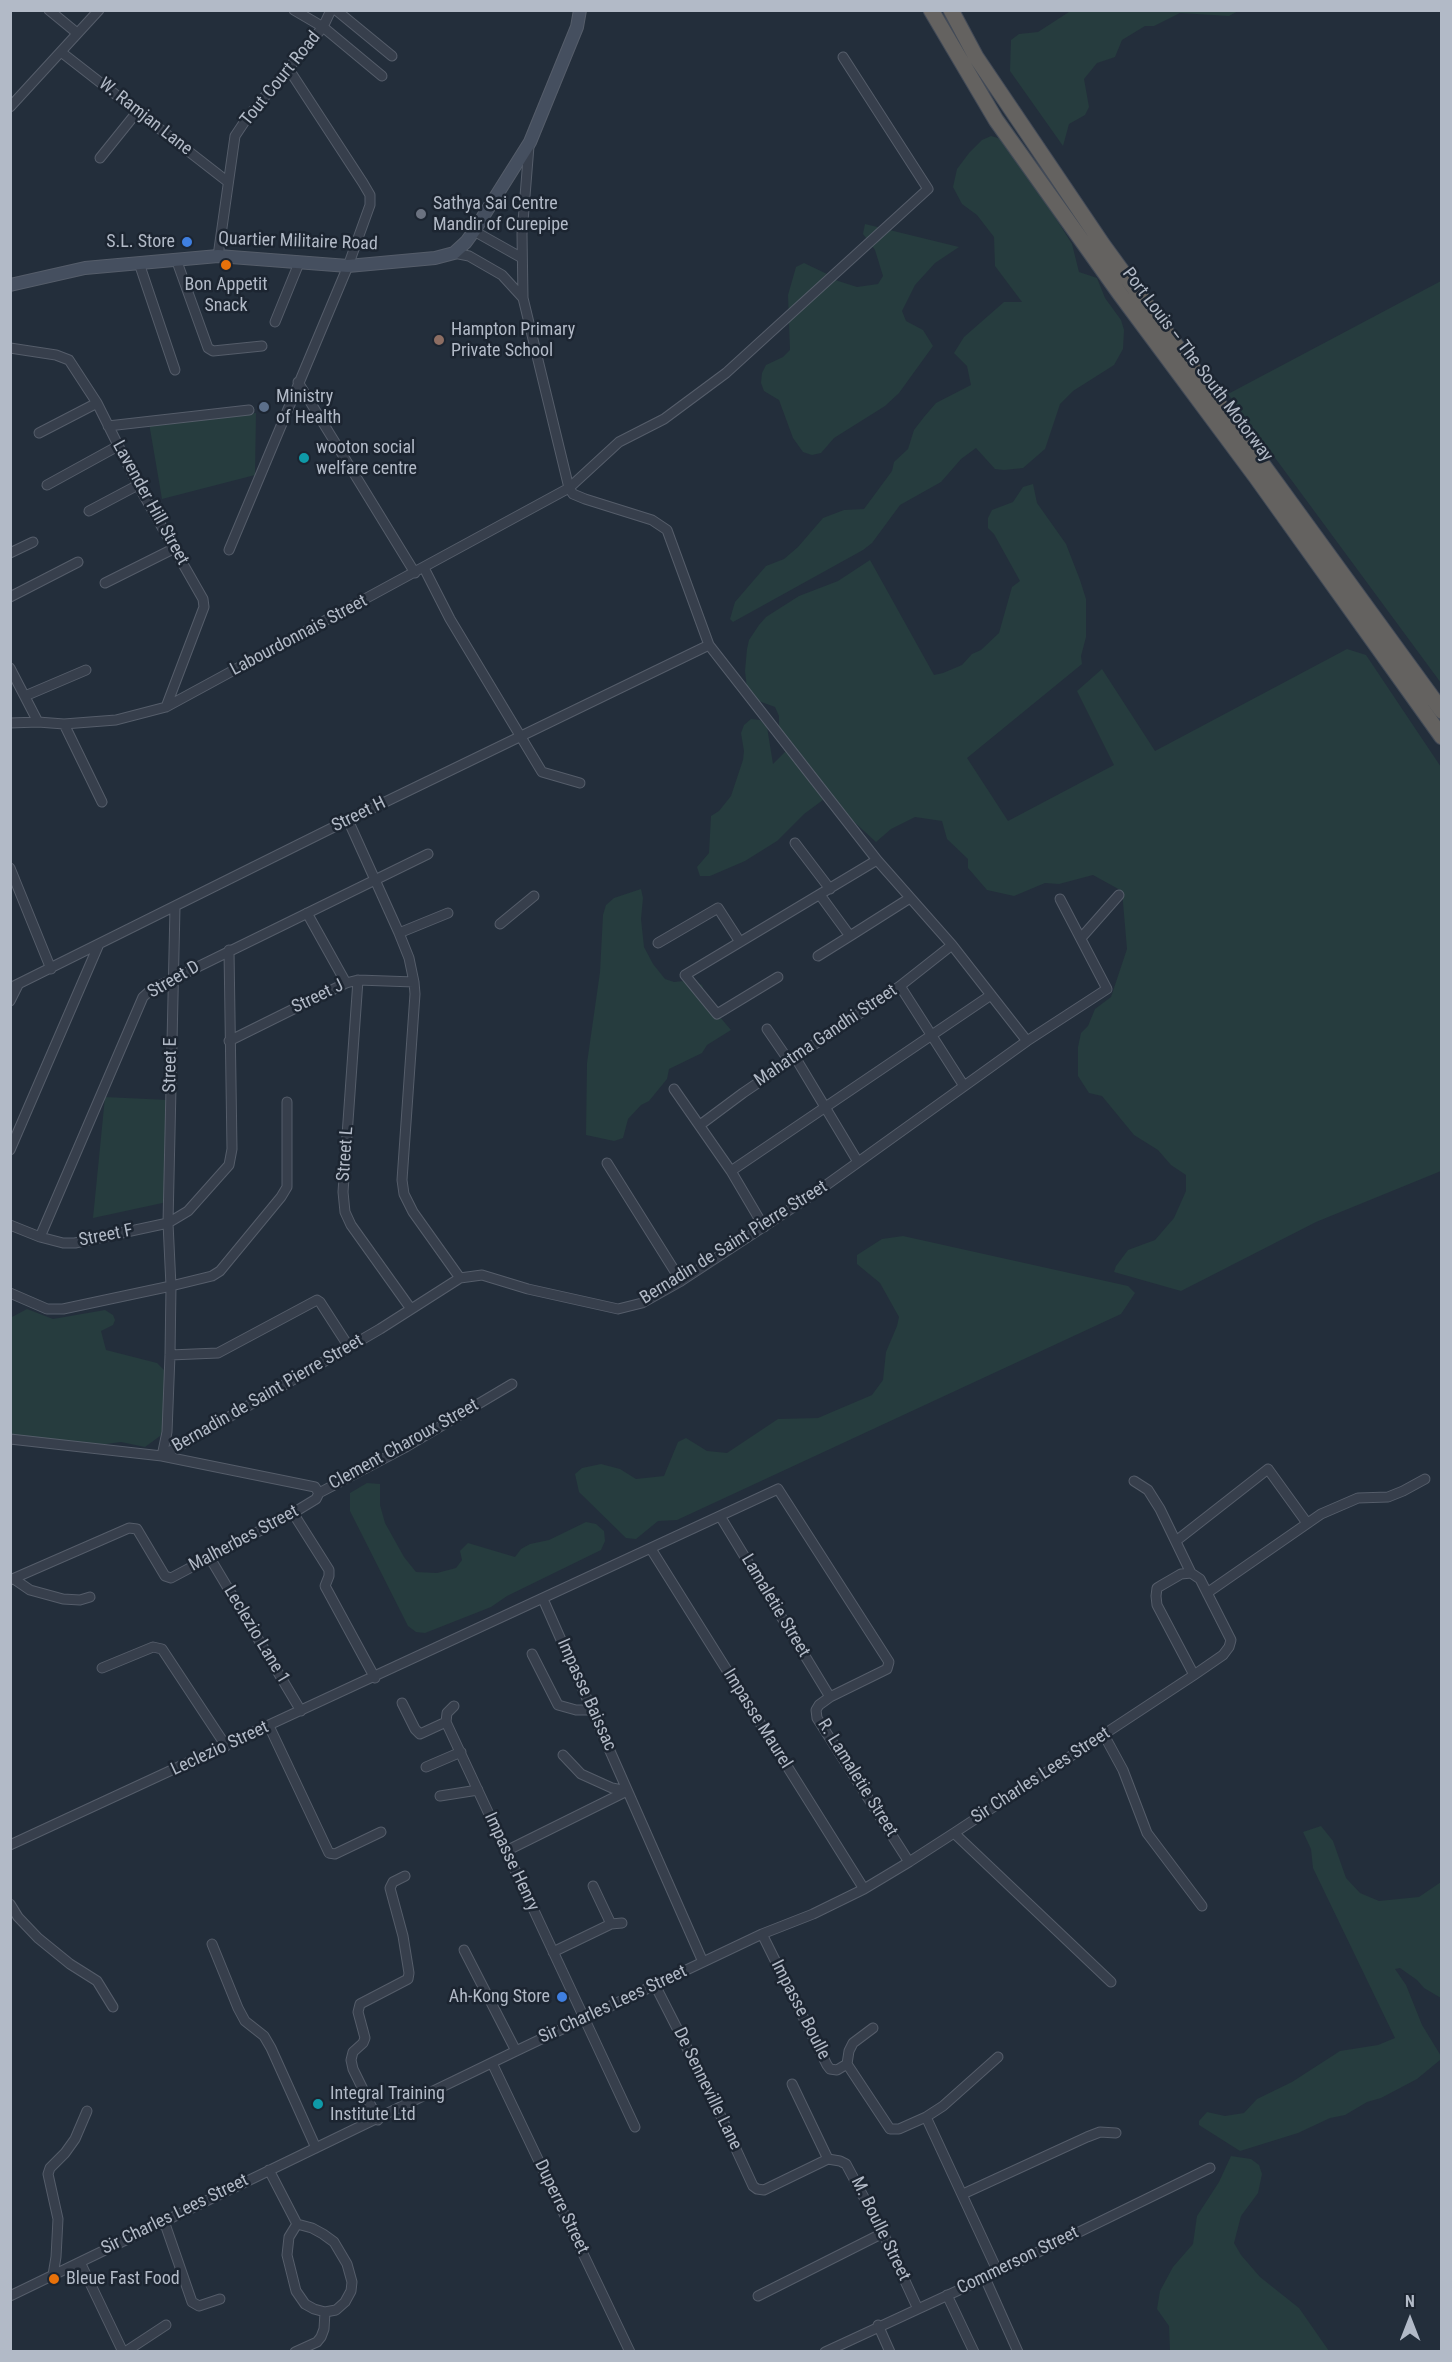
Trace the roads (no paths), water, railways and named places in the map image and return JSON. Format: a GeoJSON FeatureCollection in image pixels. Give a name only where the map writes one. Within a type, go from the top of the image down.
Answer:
{"type":"FeatureCollection","features":[{"type":"Feature","properties":{"kind":"highway","name":"Port Louis – The South Motorway"},"geometry":{"type":"LineString","coordinates":[[951,10],[982,67],[1103,245],[1442,711]]}},
{"type":"Feature","properties":{"kind":"highway","name":"Port Louis – The South Motorway"},"geometry":{"type":"LineString","coordinates":[[931,11],[1002,129],[1442,737]]}},
{"type":"Feature","properties":{"kind":"main road"},"geometry":{"type":"LineString","coordinates":[[454,253],[474,231],[530,142],[577,27],[580,10]]}},
{"type":"Feature","properties":{"kind":"main road","name":"Quartier Militaire Road"},"geometry":{"type":"LineString","coordinates":[[10,285],[86,268],[176,259],[218,256],[348,266],[416,261],[454,253]]}},
{"type":"Feature","properties":{"kind":"street"},"geometry":{"type":"LineString","coordinates":[[49,10],[77,33]]}},
{"type":"Feature","properties":{"kind":"street"},"geometry":{"type":"LineString","coordinates":[[10,107],[99,10]]}},
{"type":"Feature","properties":{"kind":"street"},"geometry":{"type":"LineString","coordinates":[[294,10],[323,27],[382,76]]}},
{"type":"Feature","properties":{"kind":"street","name":"Tout Court Road"},"geometry":{"type":"LineString","coordinates":[[218,256],[236,136],[247,118],[323,27],[331,10]]}},
{"type":"Feature","properties":{"kind":"street"},"geometry":{"type":"LineString","coordinates":[[336,10],[392,56]]}},
{"type":"Feature","properties":{"kind":"street","name":"W. Ramjan Lane"},"geometry":{"type":"LineString","coordinates":[[62,52],[228,182]]}},
{"type":"Feature","properties":{"kind":"street","name":"Labourdonnais Street"},"geometry":{"type":"LineString","coordinates":[[10,723],[64,724],[116,720],[166,707],[569,488],[619,442],[664,419],[726,373],[928,189],[843,57]]}},
{"type":"Feature","properties":{"kind":"street"},"geometry":{"type":"LineString","coordinates":[[229,550],[348,266],[370,205],[370,195],[288,68]]}},
{"type":"Feature","properties":{"kind":"street"},"geometry":{"type":"LineString","coordinates":[[100,158],[137,112]]}},
{"type":"Feature","properties":{"kind":"street"},"geometry":{"type":"LineString","coordinates":[[530,142],[522,234],[523,298],[569,488],[573,494],[585,500],[652,520],[667,530],[709,645],[877,860],[952,945],[1027,1041]]}},
{"type":"Feature","properties":{"kind":"street"},"geometry":{"type":"LineString","coordinates":[[474,231],[522,258]]}},
{"type":"Feature","properties":{"kind":"street"},"geometry":{"type":"LineString","coordinates":[[454,253],[469,256],[502,275],[523,298]]}},
{"type":"Feature","properties":{"kind":"street"},"geometry":{"type":"LineString","coordinates":[[176,259],[208,348],[213,351],[262,346]]}},
{"type":"Feature","properties":{"kind":"street"},"geometry":{"type":"LineString","coordinates":[[139,263],[175,370]]}},
{"type":"Feature","properties":{"kind":"street"},"geometry":{"type":"LineString","coordinates":[[275,322],[299,263]]}},
{"type":"Feature","properties":{"kind":"street","name":"Lavender Hill Street"},"geometry":{"type":"LineString","coordinates":[[10,348],[56,355],[69,360],[97,403],[138,485],[198,587],[204,607],[166,707]]}},
{"type":"Feature","properties":{"kind":"street"},"geometry":{"type":"LineString","coordinates":[[298,382],[420,570],[542,772],[580,783]]}},
{"type":"Feature","properties":{"kind":"street"},"geometry":{"type":"LineString","coordinates":[[39,433],[97,403]]}},
{"type":"Feature","properties":{"kind":"street"},"geometry":{"type":"LineString","coordinates":[[108,426],[249,410]]}},
{"type":"Feature","properties":{"kind":"street"},"geometry":{"type":"LineString","coordinates":[[47,485],[118,446]]}},
{"type":"Feature","properties":{"kind":"street"},"geometry":{"type":"LineString","coordinates":[[89,511],[138,485]]}},
{"type":"Feature","properties":{"kind":"street"},"geometry":{"type":"LineString","coordinates":[[10,553],[33,542]]}},
{"type":"Feature","properties":{"kind":"street"},"geometry":{"type":"LineString","coordinates":[[105,583],[175,548]]}},
{"type":"Feature","properties":{"kind":"street"},"geometry":{"type":"LineString","coordinates":[[10,597],[78,562]]}},
{"type":"Feature","properties":{"kind":"street","name":"Street H"},"geometry":{"type":"LineString","coordinates":[[14,986],[348,820],[709,645]]}},
{"type":"Feature","properties":{"kind":"street"},"geometry":{"type":"LineString","coordinates":[[10,668],[38,722]]}},
{"type":"Feature","properties":{"kind":"street"},"geometry":{"type":"LineString","coordinates":[[25,696],[86,670]]}},
{"type":"Feature","properties":{"kind":"street"},"geometry":{"type":"LineString","coordinates":[[64,724],[102,802]]}},
{"type":"Feature","properties":{"kind":"street"},"geometry":{"type":"LineString","coordinates":[[348,820],[399,933],[409,958],[414,982],[402,1180],[404,1194],[413,1212],[460,1278]]}},
{"type":"Feature","properties":{"kind":"street"},"geometry":{"type":"LineString","coordinates":[[795,843],[830,889]]}},
{"type":"Feature","properties":{"kind":"street","name":"Street D"},"geometry":{"type":"LineString","coordinates":[[40,1237],[143,997],[152,989],[428,854]]}},
{"type":"Feature","properties":{"kind":"street"},"geometry":{"type":"LineString","coordinates":[[778,977],[717,1014],[686,975],[877,860]]}},
{"type":"Feature","properties":{"kind":"street"},"geometry":{"type":"LineString","coordinates":[[10,868],[51,969]]}},
{"type":"Feature","properties":{"kind":"street"},"geometry":{"type":"LineString","coordinates":[[820,895],[850,936]]}},
{"type":"Feature","properties":{"kind":"street"},"geometry":{"type":"LineString","coordinates":[[1060,899],[1081,938],[1119,895]]}},
{"type":"Feature","properties":{"kind":"street"},"geometry":{"type":"LineString","coordinates":[[500,924],[534,896]]}},
{"type":"Feature","properties":{"kind":"street"},"geometry":{"type":"LineString","coordinates":[[818,956],[910,898]]}},
{"type":"Feature","properties":{"kind":"street","name":"Street E"},"geometry":{"type":"LineString","coordinates":[[162,1456],[167,1432],[170,1355],[171,1286],[168,1223],[175,907]]}},
{"type":"Feature","properties":{"kind":"street"},"geometry":{"type":"LineString","coordinates":[[658,943],[718,908],[740,942]]}},
{"type":"Feature","properties":{"kind":"street"},"geometry":{"type":"LineString","coordinates":[[307,912],[346,983]]}},
{"type":"Feature","properties":{"kind":"street"},"geometry":{"type":"LineString","coordinates":[[399,933],[448,912]]}},
{"type":"Feature","properties":{"kind":"street","name":"Bernadin de Saint Pierre Street"},"geometry":{"type":"LineString","coordinates":[[162,1456],[349,1347],[460,1278],[482,1275],[528,1289],[618,1309],[642,1303],[681,1281],[764,1227],[1027,1041],[1107,989],[1081,938]]}},
{"type":"Feature","properties":{"kind":"street"},"geometry":{"type":"LineString","coordinates":[[12,1145],[99,944]]}},
{"type":"Feature","properties":{"kind":"street","name":"Mahatma Gandhi Street"},"geometry":{"type":"LineString","coordinates":[[700,1125],[900,986],[952,945]]}},
{"type":"Feature","properties":{"kind":"street"},"geometry":{"type":"LineString","coordinates":[[168,1223],[188,1210],[229,1165],[232,1149],[229,951]]}},
{"type":"Feature","properties":{"kind":"street","name":"Street J"},"geometry":{"type":"LineString","coordinates":[[229,1041],[346,983],[358,980],[414,982]]}},
{"type":"Feature","properties":{"kind":"street","name":"Street L"},"geometry":{"type":"LineString","coordinates":[[358,980],[343,1192],[345,1212],[351,1226],[411,1309]]}},
{"type":"Feature","properties":{"kind":"street"},"geometry":{"type":"LineString","coordinates":[[10,1001],[14,986]]}},
{"type":"Feature","properties":{"kind":"street"},"geometry":{"type":"LineString","coordinates":[[900,986],[964,1086]]}},
{"type":"Feature","properties":{"kind":"street"},"geometry":{"type":"LineString","coordinates":[[731,1172],[991,995]]}},
{"type":"Feature","properties":{"kind":"street"},"geometry":{"type":"LineString","coordinates":[[767,1029],[792,1059],[826,1108],[858,1162]]}},
{"type":"Feature","properties":{"kind":"street"},"geometry":{"type":"LineString","coordinates":[[674,1089],[731,1172],[764,1227]]}},
{"type":"Feature","properties":{"kind":"street"},"geometry":{"type":"LineString","coordinates":[[10,1293],[47,1309],[63,1310],[212,1276],[220,1271],[287,1187],[287,1102]]}},
{"type":"Feature","properties":{"kind":"street"},"geometry":{"type":"LineString","coordinates":[[607,1163],[681,1281]]}},
{"type":"Feature","properties":{"kind":"street","name":"Street F"},"geometry":{"type":"LineString","coordinates":[[10,1225],[40,1237],[63,1243],[75,1243],[168,1223]]}},
{"type":"Feature","properties":{"kind":"street"},"geometry":{"type":"LineString","coordinates":[[170,1355],[218,1353],[317,1300],[349,1347]]}},
{"type":"Feature","properties":{"kind":"street","name":"Clement Charoux Street"},"geometry":{"type":"LineString","coordinates":[[10,1439],[162,1456],[315,1487],[319,1493],[404,1448],[512,1384]]}},
{"type":"Feature","properties":{"kind":"street"},"geometry":{"type":"LineString","coordinates":[[1176,1541],[1268,1469],[1306,1522]]}},
{"type":"Feature","properties":{"kind":"street"},"geometry":{"type":"LineString","coordinates":[[1208,1593],[1306,1522],[1321,1514],[1358,1498],[1388,1497],[1425,1479]]}},
{"type":"Feature","properties":{"kind":"street","name":"Sir Charles Lees Street"},"geometry":{"type":"LineString","coordinates":[[10,2296],[269,2170],[378,2120],[516,2051],[762,1934],[813,1914],[864,1889],[954,1833],[1223,1655],[1231,1640],[1208,1593],[1200,1579],[1191,1573],[1148,1490],[1134,1481]]}},
{"type":"Feature","properties":{"kind":"street","name":"Leclezio Street"},"geometry":{"type":"LineString","coordinates":[[10,1845],[375,1678],[778,1489],[889,1662],[888,1670],[830,1697]]}},
{"type":"Feature","properties":{"kind":"street","name":"Malherbes Street"},"geometry":{"type":"LineString","coordinates":[[12,1579],[129,1528],[137,1529],[165,1576],[171,1578],[293,1513],[316,1499],[319,1493]]}},
{"type":"Feature","properties":{"kind":"street"},"geometry":{"type":"LineString","coordinates":[[293,1513],[330,1569],[330,1576],[325,1586],[375,1678]]}},
{"type":"Feature","properties":{"kind":"street","name":"Lamaletie Street"},"geometry":{"type":"LineString","coordinates":[[720,1516],[830,1697]]}},
{"type":"Feature","properties":{"kind":"street","name":"Impasse Maurel"},"geometry":{"type":"LineString","coordinates":[[651,1549],[864,1889]]}},
{"type":"Feature","properties":{"kind":"street","name":"Leclezio Lane 1"},"geometry":{"type":"LineString","coordinates":[[210,1558],[301,1711]]}},
{"type":"Feature","properties":{"kind":"street"},"geometry":{"type":"LineString","coordinates":[[1191,1573],[1181,1574],[1157,1588],[1156,1596],[1157,1605],[1194,1675]]}},
{"type":"Feature","properties":{"kind":"street"},"geometry":{"type":"LineString","coordinates":[[12,1579],[30,1590],[63,1599],[80,1600],[90,1597]]}},
{"type":"Feature","properties":{"kind":"street","name":"Impasse Baissac"},"geometry":{"type":"LineString","coordinates":[[543,1599],[704,1962]]}},
{"type":"Feature","properties":{"kind":"street"},"geometry":{"type":"LineString","coordinates":[[102,1668],[153,1647],[162,1649],[226,1746]]}},
{"type":"Feature","properties":{"kind":"street"},"geometry":{"type":"LineString","coordinates":[[532,1654],[558,1705],[576,1710],[592,1710]]}},
{"type":"Feature","properties":{"kind":"street","name":"R. Lamaletie Street"},"geometry":{"type":"LineString","coordinates":[[830,1697],[819,1705],[816,1710],[817,1718],[909,1862]]}},
{"type":"Feature","properties":{"kind":"street"},"geometry":{"type":"LineString","coordinates":[[402,1703],[415,1730],[420,1734],[447,1722],[447,1713],[454,1706]]}},
{"type":"Feature","properties":{"kind":"street","name":"Impasse Henry"},"geometry":{"type":"LineString","coordinates":[[447,1722],[635,2127]]}},
{"type":"Feature","properties":{"kind":"street"},"geometry":{"type":"LineString","coordinates":[[270,1726],[325,1849],[329,1853],[334,1854],[381,1832]]}},
{"type":"Feature","properties":{"kind":"street"},"geometry":{"type":"LineString","coordinates":[[1104,1734],[1124,1770],[1147,1833],[1202,1906]]}},
{"type":"Feature","properties":{"kind":"street"},"geometry":{"type":"LineString","coordinates":[[426,1767],[461,1752]]}},
{"type":"Feature","properties":{"kind":"street"},"geometry":{"type":"LineString","coordinates":[[563,1755],[580,1774],[612,1788],[627,1791]]}},
{"type":"Feature","properties":{"kind":"street"},"geometry":{"type":"LineString","coordinates":[[440,1796],[478,1790]]}},
{"type":"Feature","properties":{"kind":"street"},"geometry":{"type":"LineString","coordinates":[[507,1851],[627,1791]]}},
{"type":"Feature","properties":{"kind":"street"},"geometry":{"type":"LineString","coordinates":[[954,1833],[1111,1982]]}},
{"type":"Feature","properties":{"kind":"street"},"geometry":{"type":"LineString","coordinates":[[378,2120],[353,2069],[351,2060],[353,2052],[365,2038],[358,2012],[360,2004],[408,1979],[403,1936],[390,1888],[393,1882],[405,1876]]}},
{"type":"Feature","properties":{"kind":"street"},"geometry":{"type":"LineString","coordinates":[[593,1886],[611,1924]]}},
{"type":"Feature","properties":{"kind":"street"},"geometry":{"type":"LineString","coordinates":[[10,1904],[18,1917],[38,1938],[97,1982],[113,2007]]}},
{"type":"Feature","properties":{"kind":"street"},"geometry":{"type":"LineString","coordinates":[[553,1952],[611,1924],[622,1923]]}},
{"type":"Feature","properties":{"kind":"street","name":"Impasse Boulle"},"geometry":{"type":"LineString","coordinates":[[762,1934],[827,2065],[830,2069],[837,2070],[847,2064]]}},
{"type":"Feature","properties":{"kind":"street"},"geometry":{"type":"LineString","coordinates":[[212,1944],[238,2008],[245,2021],[264,2036],[271,2048],[316,2148]]}},
{"type":"Feature","properties":{"kind":"street"},"geometry":{"type":"LineString","coordinates":[[464,1950],[516,2051]]}},
{"type":"Feature","properties":{"kind":"street","name":"De Senneville Lane"},"geometry":{"type":"LineString","coordinates":[[656,1985],[753,2186],[760,2190],[831,2159]]}},
{"type":"Feature","properties":{"kind":"street"},"geometry":{"type":"LineString","coordinates":[[873,2028],[854,2043],[849,2051],[847,2064],[890,2129],[899,2129],[926,2117],[943,2106],[998,2057]]}},
{"type":"Feature","properties":{"kind":"street","name":"Duperre Street"},"geometry":{"type":"LineString","coordinates":[[492,2063],[630,2352]]}},
{"type":"Feature","properties":{"kind":"street"},"geometry":{"type":"LineString","coordinates":[[792,2084],[831,2159]]}},
{"type":"Feature","properties":{"kind":"street"},"geometry":{"type":"LineString","coordinates":[[53,2275],[58,2219],[48,2174],[50,2168],[66,2153],[75,2139],[87,2111]]}},
{"type":"Feature","properties":{"kind":"street"},"geometry":{"type":"LineString","coordinates":[[926,2117],[998,2270]]}},
{"type":"Feature","properties":{"kind":"street"},"geometry":{"type":"LineString","coordinates":[[963,2194],[1087,2137],[1100,2132],[1116,2133]]}},
{"type":"Feature","properties":{"kind":"street","name":"M. Boulle Street"},"geometry":{"type":"LineString","coordinates":[[831,2159],[840,2161],[850,2169],[918,2307]]}},
{"type":"Feature","properties":{"kind":"street","name":"Commerson Street"},"geometry":{"type":"LineString","coordinates":[[825,2352],[878,2325],[985,2278],[1210,2168]]}},
{"type":"Feature","properties":{"kind":"street"},"geometry":{"type":"LineString","coordinates":[[269,2170],[297,2224],[312,2228],[334,2242],[350,2274],[351,2291],[345,2302],[336,2310],[325,2312],[314,2309],[305,2304],[296,2291],[289,2270],[287,2248],[289,2237],[297,2224]]}},
{"type":"Feature","properties":{"kind":"street"},"geometry":{"type":"LineString","coordinates":[[164,2221],[192,2302],[199,2306],[220,2299]]}},
{"type":"Feature","properties":{"kind":"street"},"geometry":{"type":"LineString","coordinates":[[758,2296],[883,2233]]}},
{"type":"Feature","properties":{"kind":"street"},"geometry":{"type":"LineString","coordinates":[[80,2262],[124,2352],[166,2325]]}},
{"type":"Feature","properties":{"kind":"street"},"geometry":{"type":"LineString","coordinates":[[985,2278],[1018,2352]]}},
{"type":"Feature","properties":{"kind":"street"},"geometry":{"type":"LineString","coordinates":[[947,2295],[974,2352]]}},
{"type":"Feature","properties":{"kind":"street"},"geometry":{"type":"LineString","coordinates":[[295,2352],[317,2342],[321,2337],[325,2312]]}},
{"type":"Feature","properties":{"kind":"street"},"geometry":{"type":"LineString","coordinates":[[878,2325],[890,2352]]}},
{"type":"Feature","properties":{"kind":"place","name":"Sathya Sai Centre Mandir of Curepipe"},"geometry":{"type":"Point","coordinates":[421,214]}},
{"type":"Feature","properties":{"kind":"place","name":"S.L. Store"},"geometry":{"type":"Point","coordinates":[187,242]}},
{"type":"Feature","properties":{"kind":"place","name":"Bon Appetit Snack"},"geometry":{"type":"Point","coordinates":[226,265]}},
{"type":"Feature","properties":{"kind":"place","name":"Hampton Primary Private School"},"geometry":{"type":"Point","coordinates":[439,340]}},
{"type":"Feature","properties":{"kind":"place","name":"Ministry of Health"},"geometry":{"type":"Point","coordinates":[264,407]}},
{"type":"Feature","properties":{"kind":"place","name":"wooton social welfare centre"},"geometry":{"type":"Point","coordinates":[304,458]}},
{"type":"Feature","properties":{"kind":"place","name":"Ah-Kong Store"},"geometry":{"type":"Point","coordinates":[562,1997]}},
{"type":"Feature","properties":{"kind":"place","name":"Integral Training Institute Ltd"},"geometry":{"type":"Point","coordinates":[318,2104]}},
{"type":"Feature","properties":{"kind":"place","name":"Bleue Fast Food"},"geometry":{"type":"Point","coordinates":[54,2279]}}]}
